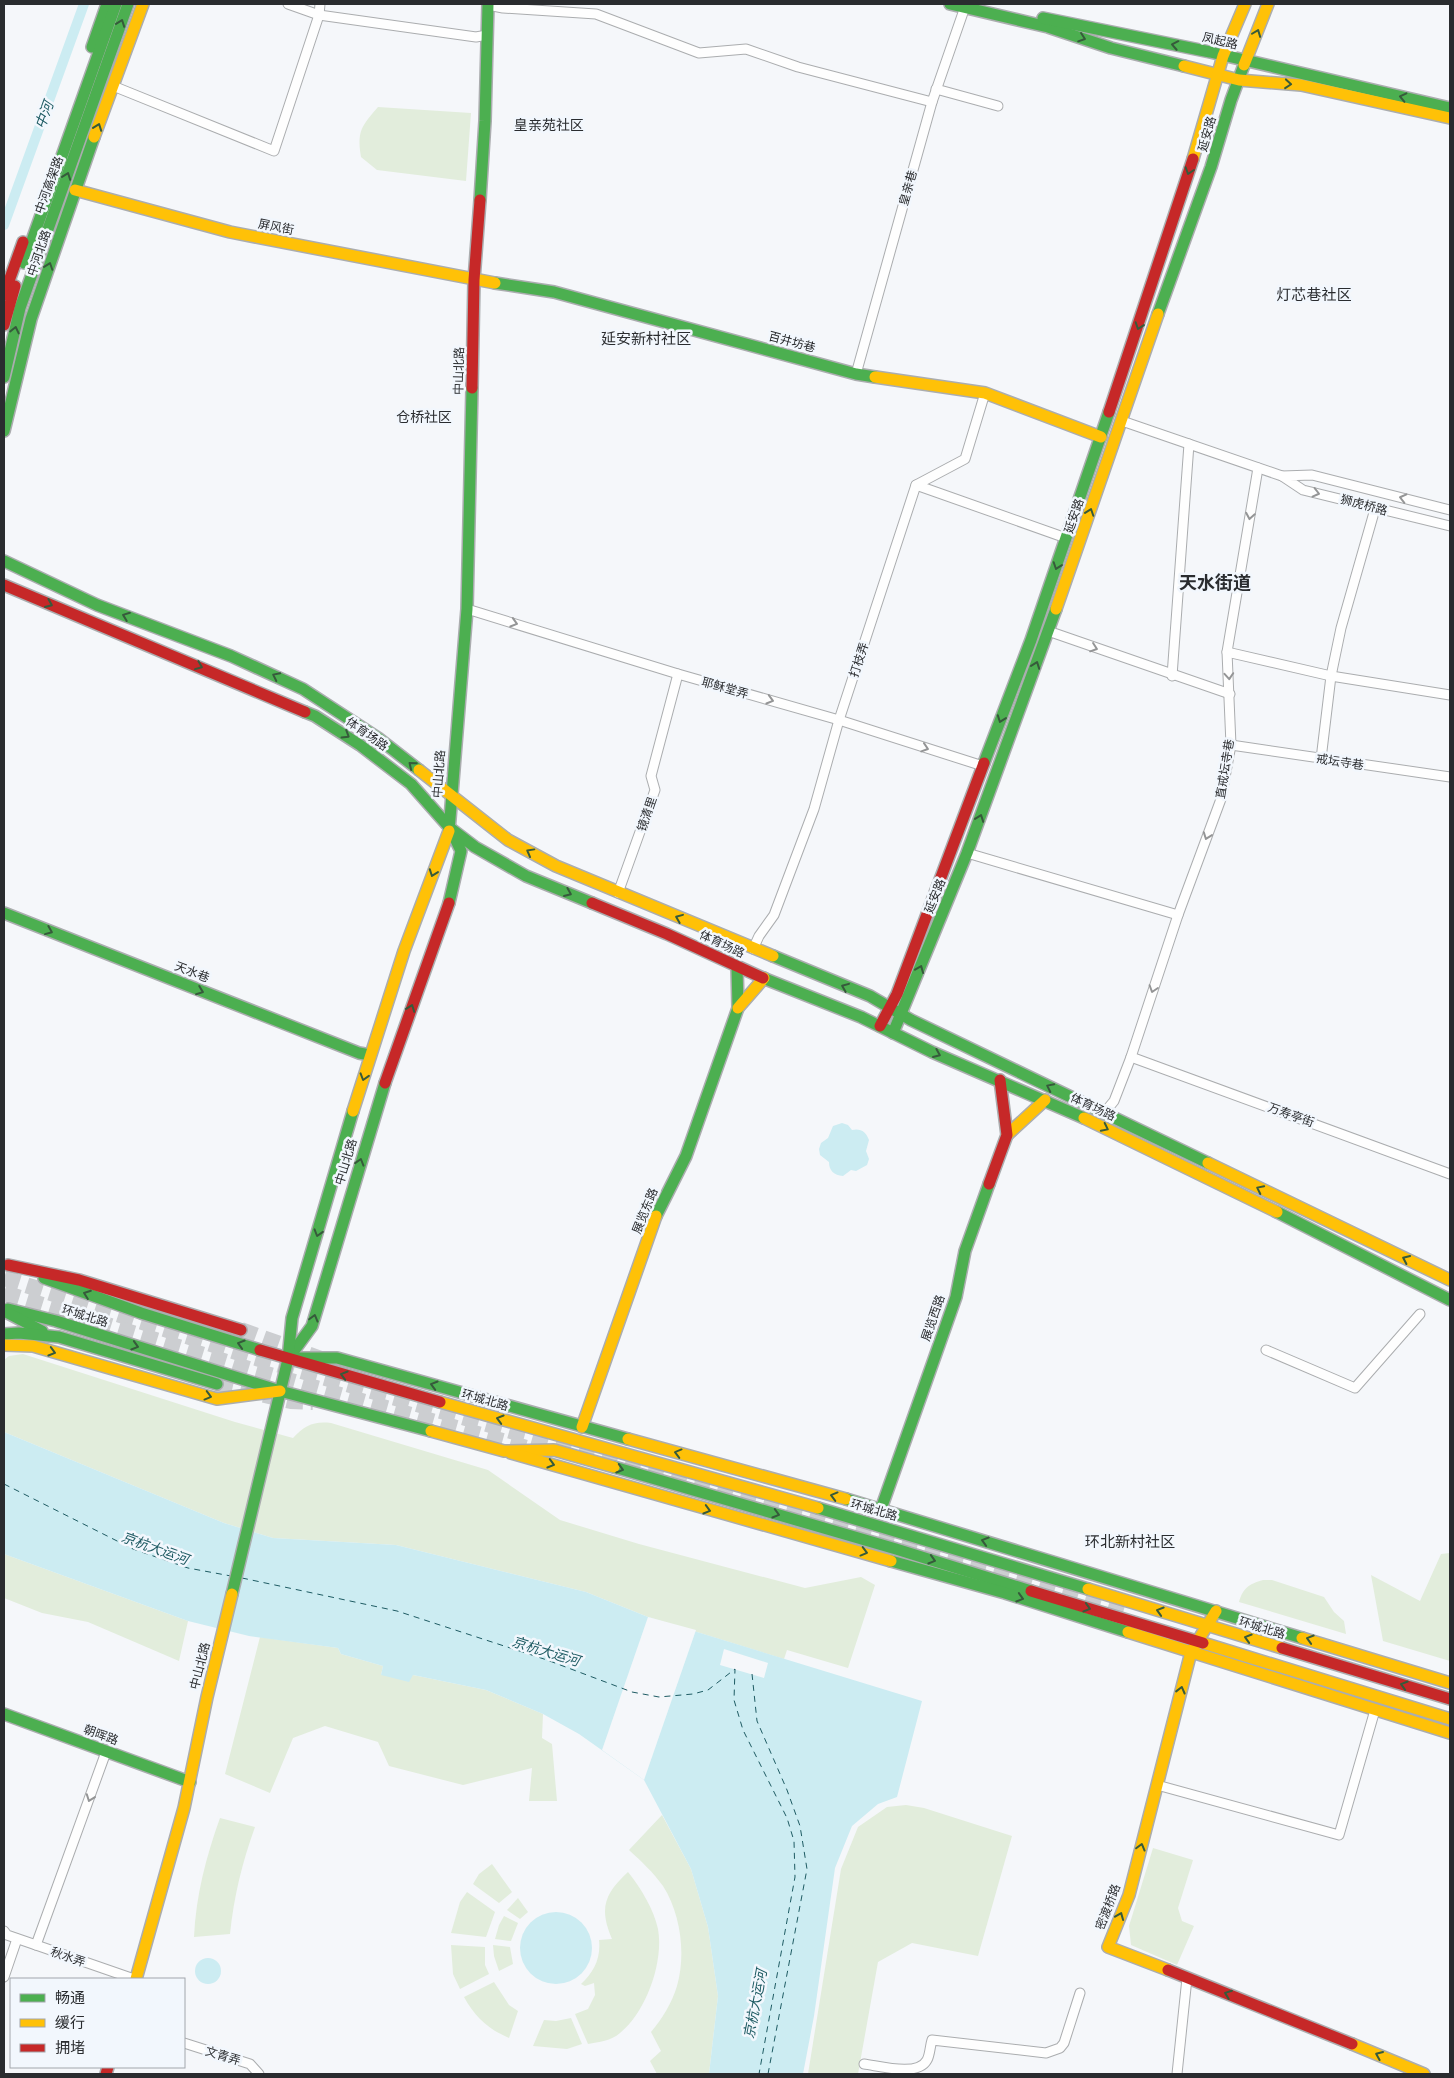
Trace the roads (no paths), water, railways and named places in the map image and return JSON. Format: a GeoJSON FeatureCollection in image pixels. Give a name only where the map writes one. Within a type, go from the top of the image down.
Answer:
{"type":"FeatureCollection","features":[{"type":"Feature","properties":{"kind":"main road","name":"中河北路"},"geometry":{"type":"LineString","coordinates":[[4,295],[46,181],[107,4]]}},
{"type":"Feature","properties":{"kind":"main road","name":"中河高架路"},"geometry":{"type":"LineString","coordinates":[[4,325],[8,308],[116,4]]}},
{"type":"Feature","properties":{"kind":"main road","name":"中河高架路"},"geometry":{"type":"LineString","coordinates":[[4,377],[20,308],[128,4]]}},
{"type":"Feature","properties":{"kind":"main road","name":"中河北路"},"geometry":{"type":"LineString","coordinates":[[4,431],[31,319],[75,190],[143,4]]}},
{"type":"Feature","properties":{"kind":"main road","name":"中山北路"},"geometry":{"type":"LineString","coordinates":[[135,1978],[190,1782],[207,1697],[288,1359],[292,1318],[370,1055],[404,951],[450,828],[450,795],[467,609],[474,280],[485,121],[488,4]]}},
{"type":"Feature","properties":{"kind":"main road"},"geometry":{"type":"LineString","coordinates":[[950,4],[965,5],[1048,27],[1111,48],[1239,80],[1302,85],[1450,118]]}},
{"type":"Feature","properties":{"kind":"main road","name":"凤起路"},"geometry":{"type":"LineString","coordinates":[[982,4],[1223,56],[1450,108]]}},
{"type":"Feature","properties":{"kind":"main road","name":"延安路"},"geometry":{"type":"LineString","coordinates":[[880,1026],[897,994],[1066,538],[1142,317],[1210,105],[1223,56],[1245,4]]}},
{"type":"Feature","properties":{"kind":"main road","name":"延安路"},"geometry":{"type":"LineString","coordinates":[[893,1033],[967,853],[1048,631],[1189,225],[1211,167],[1231,100],[1268,4]]}},
{"type":"Feature","properties":{"kind":"main road","name":"屏风街"},"geometry":{"type":"LineString","coordinates":[[75,190],[230,232],[474,280]]}},
{"type":"Feature","properties":{"kind":"main road","name":"百井坊巷"},"geometry":{"type":"LineString","coordinates":[[474,280],[554,292],[856,374],[985,394],[1100,437]]}},
{"type":"Feature","properties":{"kind":"main road","name":"体育场路"},"geometry":{"type":"LineString","coordinates":[[4,562],[97,605],[231,656],[303,689],[378,738],[508,840],[556,866],[870,996],[901,1014],[1450,1280]]}},
{"type":"Feature","properties":{"kind":"main road","name":"体育场路"},"geometry":{"type":"LineString","coordinates":[[4,585],[316,716],[360,744],[411,784],[450,828],[475,847],[526,876],[667,934],[737,967],[880,1026],[932,1052],[1045,1100],[1283,1214],[1450,1300]]}},
{"type":"Feature","properties":{"kind":"main road","name":"中山北路"},"geometry":{"type":"LineString","coordinates":[[288,1359],[312,1326],[391,1063],[452,894],[461,851],[450,828]]}},
{"type":"Feature","properties":{"kind":"main road"},"geometry":{"type":"LineString","coordinates":[[889,1008],[890,990],[942,855]]}},
{"type":"Feature","properties":{"kind":"main road","name":"天水巷"},"geometry":{"type":"LineString","coordinates":[[4,913],[350,1049],[370,1055]]}},
{"type":"Feature","properties":{"kind":"main road","name":"展览东路"},"geometry":{"type":"LineString","coordinates":[[582,1427],[658,1212],[686,1156],[738,1008],[737,967]]}},
{"type":"Feature","properties":{"kind":"main road","name":"展览东路"},"geometry":{"type":"LineString","coordinates":[[738,1008],[764,978]]}},
{"type":"Feature","properties":{"kind":"main road","name":"展览西路"},"geometry":{"type":"LineString","coordinates":[[881,1509],[956,1297],[965,1251],[1007,1135],[1000,1080]]}},
{"type":"Feature","properties":{"kind":"main road","name":"展览西路"},"geometry":{"type":"LineString","coordinates":[[1007,1135],[1045,1100]]}},
{"type":"Feature","properties":{"kind":"main road"},"geometry":{"type":"LineString","coordinates":[[6,1264],[79,1280],[241,1330]]}},
{"type":"Feature","properties":{"kind":"main road","name":"环城北路"},"geometry":{"type":"LineString","coordinates":[[6,1264],[141,1313],[288,1359],[888,1528],[1450,1699]]}},
{"type":"Feature","properties":{"kind":"main road"},"geometry":{"type":"LineString","coordinates":[[4,1310],[32,1327],[59,1337],[217,1384]]}},
{"type":"Feature","properties":{"kind":"main road","name":"环城北路"},"geometry":{"type":"LineString","coordinates":[[4,1310],[56,1321],[280,1391],[504,1451],[554,1450],[896,1549],[1194,1647],[1375,1710],[1450,1733]]}},
{"type":"Feature","properties":{"kind":"main road"},"geometry":{"type":"LineString","coordinates":[[4,1334],[19,1333],[59,1337]]}},
{"type":"Feature","properties":{"kind":"main road"},"geometry":{"type":"LineString","coordinates":[[4,1346],[33,1346],[217,1399],[280,1391]]}},
{"type":"Feature","properties":{"kind":"main road","name":"环城北路"},"geometry":{"type":"LineString","coordinates":[[288,1359],[337,1358],[881,1509],[1450,1683]]}},
{"type":"Feature","properties":{"kind":"main road","name":"密渡桥路"},"geometry":{"type":"LineString","coordinates":[[1216,1610],[1194,1647],[1129,1895],[1108,1947],[1281,2014],[1424,2074]]}},
{"type":"Feature","properties":{"kind":"main road","name":"环城北路"},"geometry":{"type":"LineString","coordinates":[[1194,1647],[1450,1719]]}},
{"type":"Feature","properties":{"kind":"main road","name":"朝晖路"},"geometry":{"type":"LineString","coordinates":[[4,1714],[190,1782]]}},
{"type":"Feature","properties":{"kind":"street"},"geometry":{"type":"LineString","coordinates":[[288,4],[319,15],[476,36],[487,35]]}},
{"type":"Feature","properties":{"kind":"street"},"geometry":{"type":"LineString","coordinates":[[113,86],[274,151],[319,15],[320,4]]}},
{"type":"Feature","properties":{"kind":"street"},"geometry":{"type":"LineString","coordinates":[[488,4],[503,8],[596,14],[699,53],[746,48],[798,67],[932,102]]}},
{"type":"Feature","properties":{"kind":"street","name":"皇亲巷"},"geometry":{"type":"LineString","coordinates":[[856,374],[932,102],[965,5]]}},
{"type":"Feature","properties":{"kind":"street"},"geometry":{"type":"LineString","coordinates":[[936,89],[998,106]]}},
{"type":"Feature","properties":{"kind":"street"},"geometry":{"type":"LineString","coordinates":[[916,485],[965,459],[985,394]]}},
{"type":"Feature","properties":{"kind":"street","name":"狮虎桥路"},"geometry":{"type":"LineString","coordinates":[[1122,421],[1282,476],[1304,490],[1450,526]]}},
{"type":"Feature","properties":{"kind":"street"},"geometry":{"type":"LineString","coordinates":[[1172,676],[1189,444]]}},
{"type":"Feature","properties":{"kind":"street","name":"直戒坛寺巷"},"geometry":{"type":"LineString","coordinates":[[1104,1113],[1114,1102],[1131,1057],[1178,915],[1221,799],[1231,745],[1227,652],[1258,468]]}},
{"type":"Feature","properties":{"kind":"street","name":"狮虎桥路"},"geometry":{"type":"LineString","coordinates":[[1282,476],[1312,476],[1450,510]]}},
{"type":"Feature","properties":{"kind":"street"},"geometry":{"type":"LineString","coordinates":[[916,485],[1066,538]]}},
{"type":"Feature","properties":{"kind":"street","name":"打枝弄"},"geometry":{"type":"LineString","coordinates":[[754,949],[759,936],[774,915],[814,809],[839,720],[916,485]]}},
{"type":"Feature","properties":{"kind":"street"},"geometry":{"type":"LineString","coordinates":[[1321,759],[1331,676],[1341,628],[1375,509]]}},
{"type":"Feature","properties":{"kind":"street","name":"耶稣堂弄"},"geometry":{"type":"LineString","coordinates":[[467,609],[678,674],[839,720],[983,766]]}},
{"type":"Feature","properties":{"kind":"street"},"geometry":{"type":"LineString","coordinates":[[1048,631],[1172,676],[1230,694]]}},
{"type":"Feature","properties":{"kind":"street"},"geometry":{"type":"LineString","coordinates":[[1227,652],[1331,676],[1450,695]]}},
{"type":"Feature","properties":{"kind":"street","name":"镜清里"},"geometry":{"type":"LineString","coordinates":[[618,893],[656,790],[651,776],[678,674]]}},
{"type":"Feature","properties":{"kind":"street","name":"戒坛寺巷"},"geometry":{"type":"LineString","coordinates":[[1231,745],[1450,777]]}},
{"type":"Feature","properties":{"kind":"street"},"geometry":{"type":"LineString","coordinates":[[967,853],[1178,915]]}},
{"type":"Feature","properties":{"kind":"street","name":"万寿亭街"},"geometry":{"type":"LineString","coordinates":[[1131,1057],[1450,1174]]}},
{"type":"Feature","properties":{"kind":"street"},"geometry":{"type":"LineString","coordinates":[[1266,1350],[1354,1388],[1420,1314]]}},
{"type":"Feature","properties":{"kind":"street"},"geometry":{"type":"LineString","coordinates":[[1157,1785],[1339,1835],[1375,1710]]}},
{"type":"Feature","properties":{"kind":"street"},"geometry":{"type":"LineString","coordinates":[[36,1946],[106,1752]]}},
{"type":"Feature","properties":{"kind":"street","name":"秋水弄"},"geometry":{"type":"LineString","coordinates":[[4,1931],[7,1935],[36,1946],[132,1978]]}},
{"type":"Feature","properties":{"kind":"street"},"geometry":{"type":"LineString","coordinates":[[4,1977],[18,1939]]}},
{"type":"Feature","properties":{"kind":"street"},"geometry":{"type":"LineString","coordinates":[[1177,2074],[1187,1978]]}},
{"type":"Feature","properties":{"kind":"street"},"geometry":{"type":"LineString","coordinates":[[864,2064],[908,2070],[919,2067],[927,2060],[932,2040],[1046,2053],[1060,2048],[1067,2037],[1080,1993]]}},
{"type":"Feature","properties":{"kind":"street","name":"文青弄"},"geometry":{"type":"LineString","coordinates":[[185,2043],[250,2064],[259,2074]]}},
{"type":"Feature","properties":{"kind":"water"},"geometry":{"type":"Polygon","coordinates":[[[842,1123],[848,1125],[852,1130],[863,1131],[869,1140],[866,1151],[869,1159],[867,1165],[856,1171],[851,1170],[843,1176],[833,1172],[829,1162],[820,1155],[819,1149],[821,1143],[828,1138],[833,1126],[842,1123]]]}},
{"type":"Feature","properties":{"kind":"water","name":"京杭大运河"},"geometry":{"type":"Polygon","coordinates":[[[4,1432],[224,1523],[273,1538],[396,1545],[586,1592],[648,1617],[922,1701],[897,1797],[878,1804],[852,1826],[835,1868],[814,2016],[803,2074],[709,2074],[718,1996],[708,1927],[691,1869],[644,1780],[579,1734],[543,1714],[486,1690],[413,1675],[409,1682],[381,1675],[383,1666],[341,1654],[338,1648],[249,1636],[188,1621],[4,1554],[4,1432]]]}},
{"type":"Feature","properties":{"kind":"water"},"geometry":{"type":"Polygon","coordinates":[[[556,1912],[576,1918],[586,1928],[592,1948],[586,1968],[576,1978],[556,1984],[536,1978],[526,1968],[520,1948],[526,1928],[536,1918],[556,1912]]]}},
{"type":"Feature","properties":{"kind":"water"},"geometry":{"type":"Polygon","coordinates":[[[208,1958],[217,1962],[221,1971],[217,1980],[208,1984],[199,1980],[195,1971],[199,1962],[208,1958]]]}},
{"type":"Feature","properties":{"kind":"waterway","name":"中河"},"geometry":{"type":"LineString","coordinates":[[4,225],[84,4]]}},
{"type":"Feature","properties":{"kind":"tunnel"},"geometry":{"type":"LineString","coordinates":[[4,1278],[249,1356],[1126,1607]]}},
{"type":"Feature","properties":{"kind":"tunnel"},"geometry":{"type":"LineString","coordinates":[[4,1293],[249,1369],[534,1450]]}},
{"type":"Feature","properties":{"kind":"tunnel"},"geometry":{"type":"LineString","coordinates":[[241,1330],[332,1363],[355,1377]]}},
{"type":"Feature","properties":{"kind":"tunnel"},"geometry":{"type":"LineString","coordinates":[[217,1384],[291,1401],[313,1402]]}},
{"type":"Feature","properties":{"kind":"district","name":"皇亲苑社区"},"geometry":{"type":"Point","coordinates":[549,125]}},
{"type":"Feature","properties":{"kind":"district","name":"灯芯巷社区"},"geometry":{"type":"Point","coordinates":[1314,295]}},
{"type":"Feature","properties":{"kind":"district","name":"延安新村社区"},"geometry":{"type":"Point","coordinates":[646,339]}},
{"type":"Feature","properties":{"kind":"district","name":"仓桥社区"},"geometry":{"type":"Point","coordinates":[424,417]}},
{"type":"Feature","properties":{"kind":"district","name":"天水街道"},"geometry":{"type":"Point","coordinates":[1215,583]}},
{"type":"Feature","properties":{"kind":"district","name":"环北新村社区"},"geometry":{"type":"Point","coordinates":[1130,1542]}}]}
